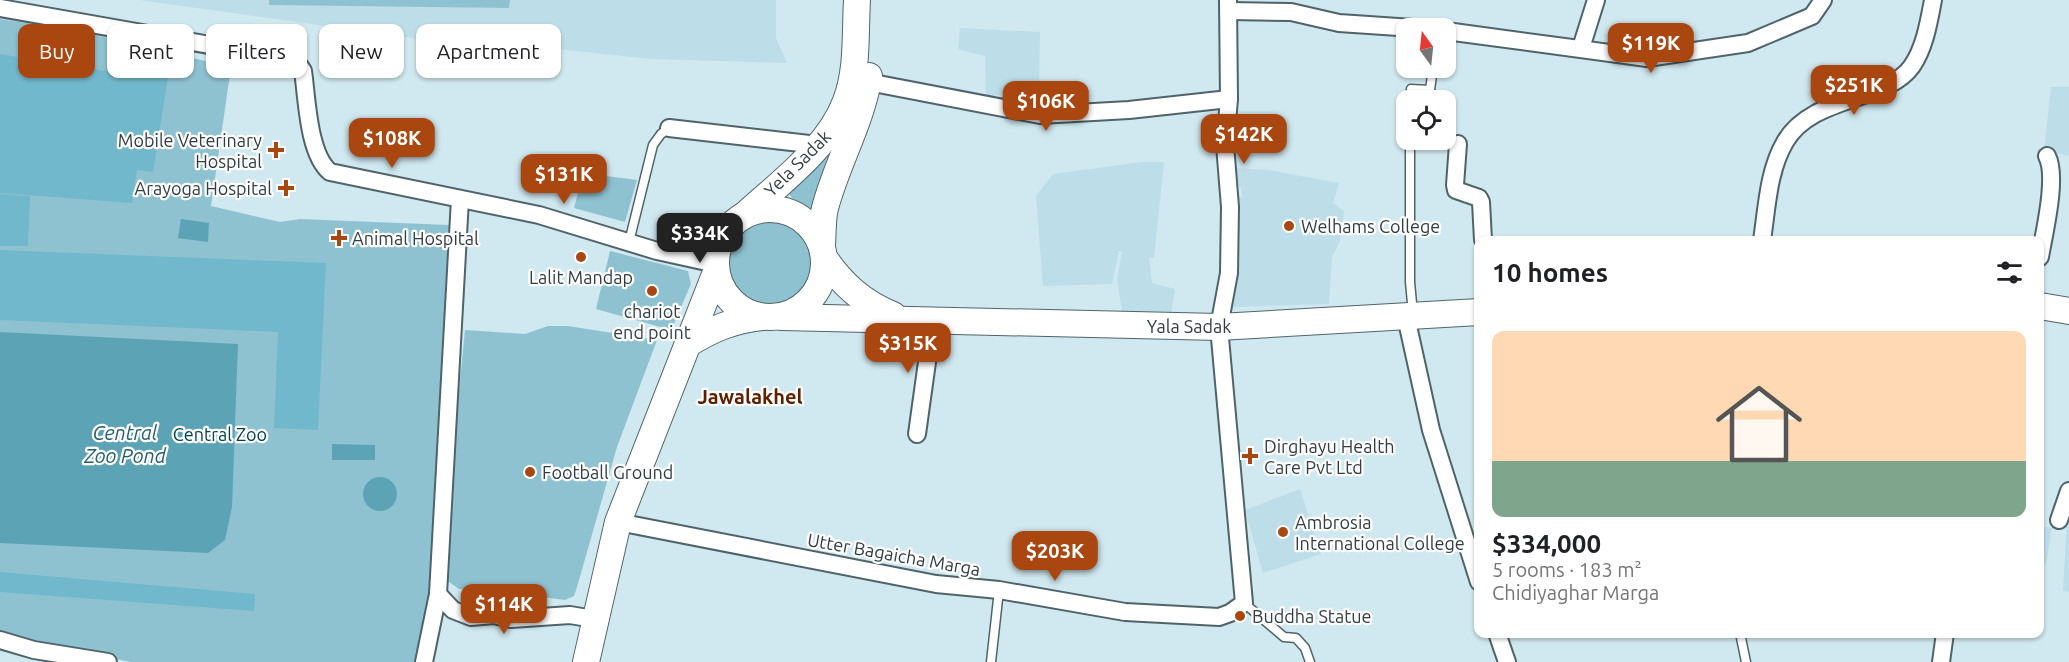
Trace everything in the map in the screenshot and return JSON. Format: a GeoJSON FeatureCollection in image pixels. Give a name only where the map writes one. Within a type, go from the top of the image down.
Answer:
{"type":"FeatureCollection","features":[{"type":"Feature","properties":{"kind":"main road"},"geometry":{"type":"LineString","coordinates":[[688,344],[710,330],[727,323],[772,317],[801,309],[815,296],[823,278],[825,211],[832,185],[860,117],[861,76],[857,0]]}},
{"type":"Feature","properties":{"kind":"main road"},"geometry":{"type":"LineString","coordinates":[[861,76],[875,0]]}},
{"type":"Feature","properties":{"kind":"main road","name":"Yela Sadak"},"geometry":{"type":"LineString","coordinates":[[735,223],[818,145],[838,121],[847,99],[861,76]]}},
{"type":"Feature","properties":{"kind":"main road"},"geometry":{"type":"LineString","coordinates":[[586,662],[618,522],[716,268],[721,240],[735,223],[758,210],[774,208],[790,212],[804,220],[815,231],[839,279],[857,296],[876,308],[900,318]]}},
{"type":"Feature","properties":{"kind":"main road"},"geometry":{"type":"LineString","coordinates":[[716,268],[722,288],[732,302],[746,312],[772,317]]}},
{"type":"Feature","properties":{"kind":"main road"},"geometry":{"type":"LineString","coordinates":[[2044,307],[2069,311]]}},
{"type":"Feature","properties":{"kind":"main road","name":"Yala Sadak"},"geometry":{"type":"LineString","coordinates":[[772,317],[900,318],[1219,327],[1474,312]]}},
{"type":"Feature","properties":{"kind":"street"},"geometry":{"type":"LineString","coordinates":[[1581,48],[1596,0]]}},
{"type":"Feature","properties":{"kind":"street"},"geometry":{"type":"LineString","coordinates":[[1456,33],[1647,58],[1748,44],[1790,28],[1812,16],[1823,0]]}},
{"type":"Feature","properties":{"kind":"street"},"geometry":{"type":"LineString","coordinates":[[1763,236],[1774,167],[1785,141],[1806,117],[1893,82],[1912,67],[1922,47],[1933,0]]}},
{"type":"Feature","properties":{"kind":"street"},"geometry":{"type":"LineString","coordinates":[[1244,603],[1219,327],[1229,273],[1230,207],[1226,146],[1229,99],[1229,5],[1291,12],[1339,23],[1396,27]]}},
{"type":"Feature","properties":{"kind":"street"},"geometry":{"type":"LineString","coordinates":[[0,8],[297,61],[303,71],[315,146],[322,166],[330,172],[539,215],[716,268]]}},
{"type":"Feature","properties":{"kind":"street"},"geometry":{"type":"LineString","coordinates":[[861,76],[1040,115],[1129,110],[1229,99]]}},
{"type":"Feature","properties":{"kind":"street"},"geometry":{"type":"LineString","coordinates":[[669,128],[818,145]]}},
{"type":"Feature","properties":{"kind":"street"},"geometry":{"type":"LineString","coordinates":[[1458,144],[1456,190],[1479,198],[1483,236]]}},
{"type":"Feature","properties":{"kind":"street"},"geometry":{"type":"LineString","coordinates":[[2043,236],[2051,164],[2047,156]]}},
{"type":"Feature","properties":{"kind":"street"},"geometry":{"type":"LineString","coordinates":[[424,662],[438,594],[460,199]]}},
{"type":"Feature","properties":{"kind":"street"},"geometry":{"type":"LineString","coordinates":[[657,251],[686,251],[706,244],[735,223]]}},
{"type":"Feature","properties":{"kind":"street"},"geometry":{"type":"LineString","coordinates":[[1410,317],[1431,430],[1474,566]]}},
{"type":"Feature","properties":{"kind":"street"},"geometry":{"type":"LineString","coordinates":[[917,434],[933,319]]}},
{"type":"Feature","properties":{"kind":"street"},"geometry":{"type":"LineString","coordinates":[[2059,520],[2069,491]]}},
{"type":"Feature","properties":{"kind":"street","name":"Utter Bagaicha Marga"},"geometry":{"type":"LineString","coordinates":[[618,522],[936,584],[999,590],[1125,612],[1219,617],[1230,613],[1244,603]]}},
{"type":"Feature","properties":{"kind":"street"},"geometry":{"type":"LineString","coordinates":[[438,594],[453,610],[471,617],[494,615],[511,619],[570,615],[594,619]]}},
{"type":"Feature","properties":{"kind":"street"},"geometry":{"type":"LineString","coordinates":[[1499,638],[1507,662]]}},
{"type":"Feature","properties":{"kind":"street"},"geometry":{"type":"LineString","coordinates":[[1941,662],[1944,638]]}},
{"type":"Feature","properties":{"kind":"street"},"geometry":{"type":"LineString","coordinates":[[0,640],[33,656],[108,662]]}},
{"type":"Feature","properties":{"kind":"lane"},"geometry":{"type":"LineString","coordinates":[[1410,90],[1430,90]]}},
{"type":"Feature","properties":{"kind":"lane"},"geometry":{"type":"LineString","coordinates":[[629,242],[653,145],[669,128]]}},
{"type":"Feature","properties":{"kind":"lane"},"geometry":{"type":"LineString","coordinates":[[1410,150],[1410,317]]}},
{"type":"Feature","properties":{"kind":"lane"},"geometry":{"type":"LineString","coordinates":[[992,662],[999,590]]}},
{"type":"Feature","properties":{"kind":"lane"},"geometry":{"type":"LineString","coordinates":[[1244,603],[1284,637],[1296,638],[1305,648],[1310,662]]}},
{"type":"Feature","properties":{"kind":"lane"},"geometry":{"type":"LineString","coordinates":[[1741,638],[1746,662]]}},
{"type":"Feature","properties":{"kind":"shaded area"},"geometry":{"type":"Polygon","coordinates":[[[139,0],[776,0],[776,38],[787,63],[652,59],[561,49],[561,24],[416,24],[416,38],[404,37],[404,24],[319,25],[139,0]]]}},
{"type":"Feature","properties":{"kind":"shaded area"},"geometry":{"type":"Polygon","coordinates":[[[960,28],[1040,32],[1039,88],[986,97],[985,56],[958,49],[960,28]]]}},
{"type":"Feature","properties":{"kind":"shaded area"},"geometry":{"type":"Polygon","coordinates":[[[0,54],[18,57],[18,78],[95,78],[95,69],[107,71],[107,78],[168,78],[153,172],[137,170],[132,203],[0,193],[0,54]]]}},
{"type":"Feature","properties":{"kind":"shaded area"},"geometry":{"type":"Polygon","coordinates":[[[2051,87],[2069,87],[2069,156],[2044,150],[2051,87]]]}},
{"type":"Feature","properties":{"kind":"shaded area"},"geometry":{"type":"Polygon","coordinates":[[[1142,162],[1164,162],[1154,258],[1149,257],[1152,283],[1175,289],[1170,321],[1123,316],[1117,280],[1122,251],[1119,251],[1112,284],[1043,286],[1036,196],[1053,174],[1142,162]]]}},
{"type":"Feature","properties":{"kind":"shaded area","name":"Welhams College"},"geometry":{"type":"Polygon","coordinates":[[[1236,168],[1268,170],[1339,183],[1333,203],[1344,211],[1340,241],[1332,257],[1329,304],[1233,307],[1236,197],[1242,197],[1241,187],[1235,186],[1236,168]]]}},
{"type":"Feature","properties":{"kind":"shaded area"},"geometry":{"type":"Polygon","coordinates":[[[0,194],[30,196],[28,246],[0,246],[0,194]]]}},
{"type":"Feature","properties":{"kind":"shaded area"},"geometry":{"type":"Polygon","coordinates":[[[0,250],[326,263],[318,430],[274,428],[278,332],[0,320],[0,250]]]}},
{"type":"Feature","properties":{"kind":"shaded area","name":"Ambrosia International College"},"geometry":{"type":"Polygon","coordinates":[[[1300,489],[1321,554],[1263,573],[1245,510],[1300,489]]]}},
{"type":"Feature","properties":{"kind":"shaded area"},"geometry":{"type":"Polygon","coordinates":[[[2069,500],[2069,592],[2063,591],[2069,500]]]}},
{"type":"Feature","properties":{"kind":"shaded area"},"geometry":{"type":"Polygon","coordinates":[[[2044,527],[2052,528],[2046,564],[2044,564],[2044,527]]]}},
{"type":"Feature","properties":{"kind":"shaded area"},"geometry":{"type":"Polygon","coordinates":[[[0,572],[255,594],[254,611],[0,592],[0,572]]]}},
{"type":"Feature","properties":{"kind":"green space"},"geometry":{"type":"Polygon","coordinates":[[[269,0],[510,0],[509,8],[269,5],[269,0]]]}},
{"type":"Feature","properties":{"kind":"green space","name":"Central Zoo"},"geometry":{"type":"Polygon","coordinates":[[[0,19],[32,24],[18,24],[18,78],[95,78],[95,35],[107,38],[107,78],[194,78],[194,58],[206,61],[206,78],[229,78],[211,206],[280,222],[300,219],[449,225],[435,570],[420,662],[131,662],[0,635],[0,19]]]}},
{"type":"Feature","properties":{"kind":"green space"},"geometry":{"type":"Polygon","coordinates":[[[830,151],[812,209],[792,198],[788,192],[830,151]]]}},
{"type":"Feature","properties":{"kind":"green space"},"geometry":{"type":"Polygon","coordinates":[[[583,173],[637,180],[625,222],[574,208],[583,173]]]}},
{"type":"Feature","properties":{"kind":"green space"},"geometry":{"type":"Polygon","coordinates":[[[769,218],[786,222],[801,231],[810,246],[814,263],[810,280],[801,295],[786,304],[769,308],[752,304],[737,295],[728,280],[724,263],[728,246],[737,231],[752,222],[769,218]]]}},
{"type":"Feature","properties":{"kind":"green space"},"geometry":{"type":"Polygon","coordinates":[[[610,251],[688,271],[691,284],[671,330],[596,309],[610,251]]]}},
{"type":"Feature","properties":{"kind":"green space","name":"Football Ground"},"geometry":{"type":"Polygon","coordinates":[[[548,326],[568,326],[657,340],[617,447],[574,596],[565,600],[481,589],[459,589],[445,579],[446,525],[465,330],[525,334],[548,326]]]}},
{"type":"Feature","properties":{"kind":"water"},"geometry":{"type":"Polygon","coordinates":[[[181,219],[209,223],[208,242],[178,238],[181,219]]]}},
{"type":"Feature","properties":{"kind":"water","name":"Central Zoo Pond"},"geometry":{"type":"Polygon","coordinates":[[[0,332],[238,344],[232,507],[225,540],[208,553],[0,543],[0,332]]]}},
{"type":"Feature","properties":{"kind":"water"},"geometry":{"type":"Polygon","coordinates":[[[332,444],[375,445],[375,460],[332,460],[332,444]]]}},
{"type":"Feature","properties":{"kind":"water"},"geometry":{"type":"Polygon","coordinates":[[[380,477],[392,482],[397,494],[392,506],[380,511],[368,506],[363,494],[368,482],[380,477]]]}},
{"type":"Feature","properties":{"kind":"place","name":"Mobile Veterinary Hospital"},"geometry":{"type":"Point","coordinates":[276,150]}},
{"type":"Feature","properties":{"kind":"place","name":"Arayoga Hospital"},"geometry":{"type":"Point","coordinates":[286,188]}},
{"type":"Feature","properties":{"kind":"place","name":"Welhams College"},"geometry":{"type":"Point","coordinates":[1289,226]}},
{"type":"Feature","properties":{"kind":"place","name":"Animal Hospital"},"geometry":{"type":"Point","coordinates":[339,238]}},
{"type":"Feature","properties":{"kind":"place","name":"Lalit Mandap"},"geometry":{"type":"Point","coordinates":[581,257]}},
{"type":"Feature","properties":{"kind":"place","name":"chariot end point"},"geometry":{"type":"Point","coordinates":[652,291]}},
{"type":"Feature","properties":{"kind":"place","name":"Dirghayu Health Care Pvt Ltd"},"geometry":{"type":"Point","coordinates":[1250,456]}},
{"type":"Feature","properties":{"kind":"place","name":"Football Ground"},"geometry":{"type":"Point","coordinates":[530,472]}},
{"type":"Feature","properties":{"kind":"place","name":"Ambrosia International College"},"geometry":{"type":"Point","coordinates":[1283,532]}},
{"type":"Feature","properties":{"kind":"place","name":"Buddha Statue"},"geometry":{"type":"Point","coordinates":[1240,616]}},
{"type":"Feature","properties":{"kind":"district","name":"Jawalakhel"},"geometry":{"type":"Point","coordinates":[750,396]}}]}
